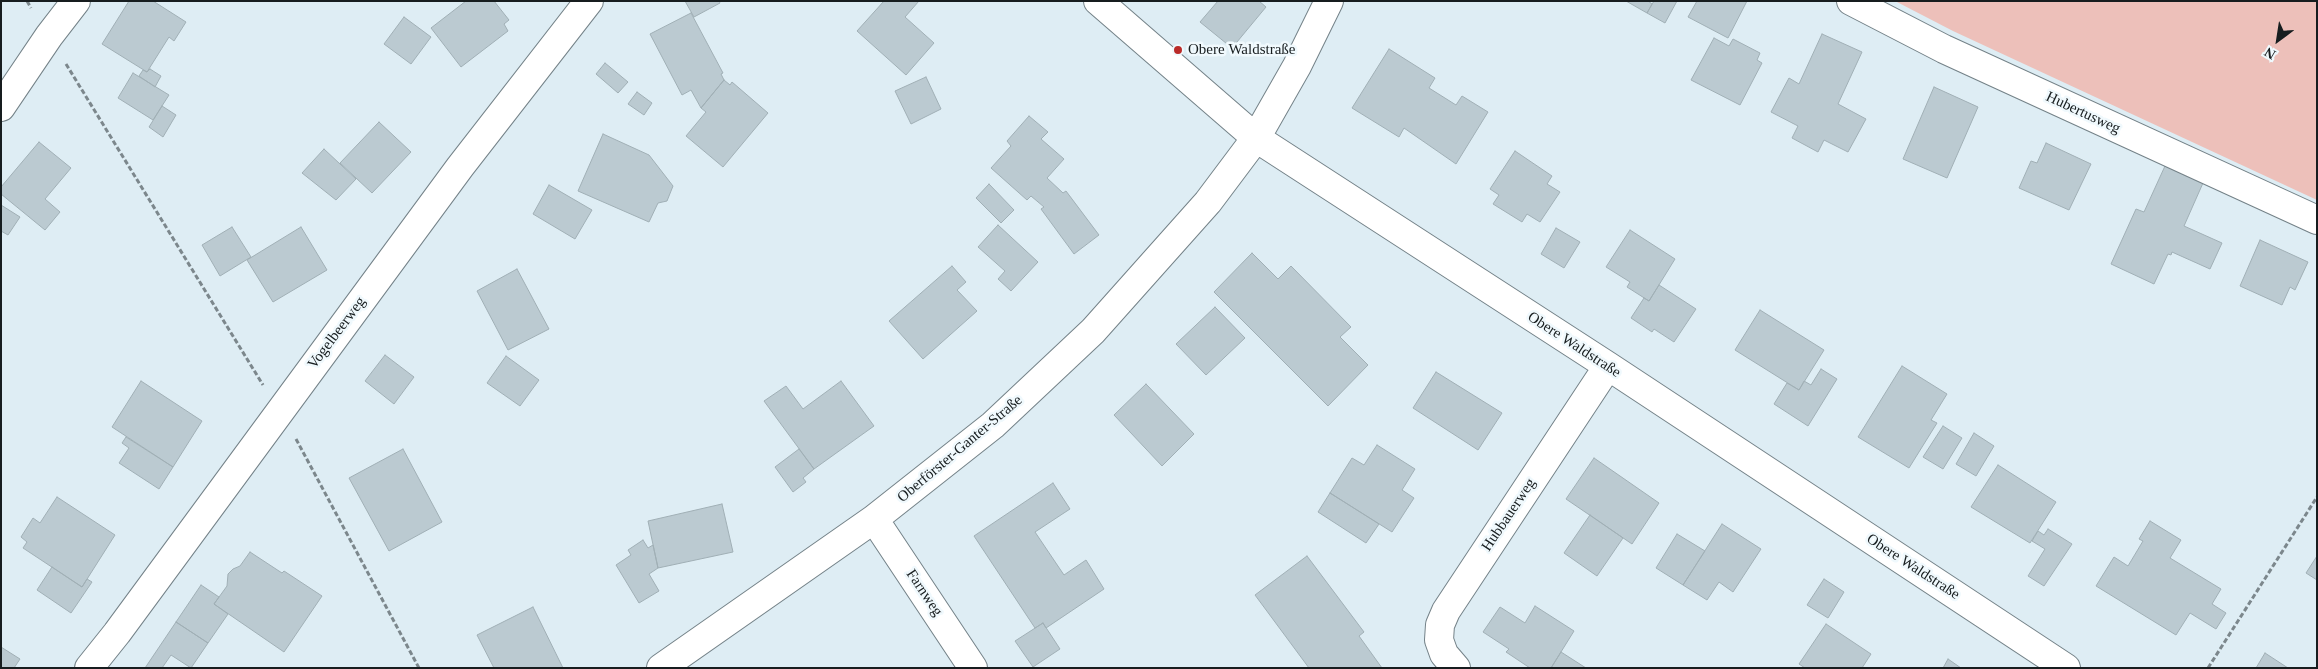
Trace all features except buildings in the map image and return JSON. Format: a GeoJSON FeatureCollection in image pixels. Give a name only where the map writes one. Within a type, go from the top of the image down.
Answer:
{"type":"FeatureCollection","features":[{"type":"Feature","properties":{"kind":"street"},"geometry":{"type":"LineString","coordinates":[[1,107],[49,36],[76,1]]}},
{"type":"Feature","properties":{"kind":"street","name":"Vogelbeerweg"},"geometry":{"type":"LineString","coordinates":[[89,668],[123,625],[278,411],[466,160],[589,1]]}},
{"type":"Feature","properties":{"kind":"street","name":"Obere Waldstraße"},"geometry":{"type":"LineString","coordinates":[[1098,1],[1256,138],[1608,366],[2066,668]]}},
{"type":"Feature","properties":{"kind":"street","name":"Oberförster-Ganter-Straße"},"geometry":{"type":"LineString","coordinates":[[661,668],[874,519],[993,425],[1093,331],[1208,202],[1256,138],[1297,66],[1329,1]]}},
{"type":"Feature","properties":{"kind":"street","name":"Hubertusweg"},"geometry":{"type":"LineString","coordinates":[[1852,1],[1944,49],[2317,220]]}},
{"type":"Feature","properties":{"kind":"street","name":"Hubbauerweg"},"geometry":{"type":"LineString","coordinates":[[1456,668],[1444,654],[1439,640],[1440,625],[1446,611],[1608,366]]}},
{"type":"Feature","properties":{"kind":"street","name":"Farnweg"},"geometry":{"type":"LineString","coordinates":[[874,519],[973,668]]}},
{"type":"Feature","properties":{"kind":"path"},"geometry":{"type":"LineString","coordinates":[[27,1],[291,430],[419,668]]}},
{"type":"Feature","properties":{"kind":"path"},"geometry":{"type":"LineString","coordinates":[[2208,668],[2317,497]]}},
{"type":"Feature","properties":{"kind":"shaded area"},"geometry":{"type":"Polygon","coordinates":[[[1895,1],[2317,1],[2317,200],[1953,31],[1895,1]]]}},
{"type":"Feature","properties":{"kind":"place","name":"Obere Waldstraße"},"geometry":{"type":"Point","coordinates":[1178,50]}}]}
